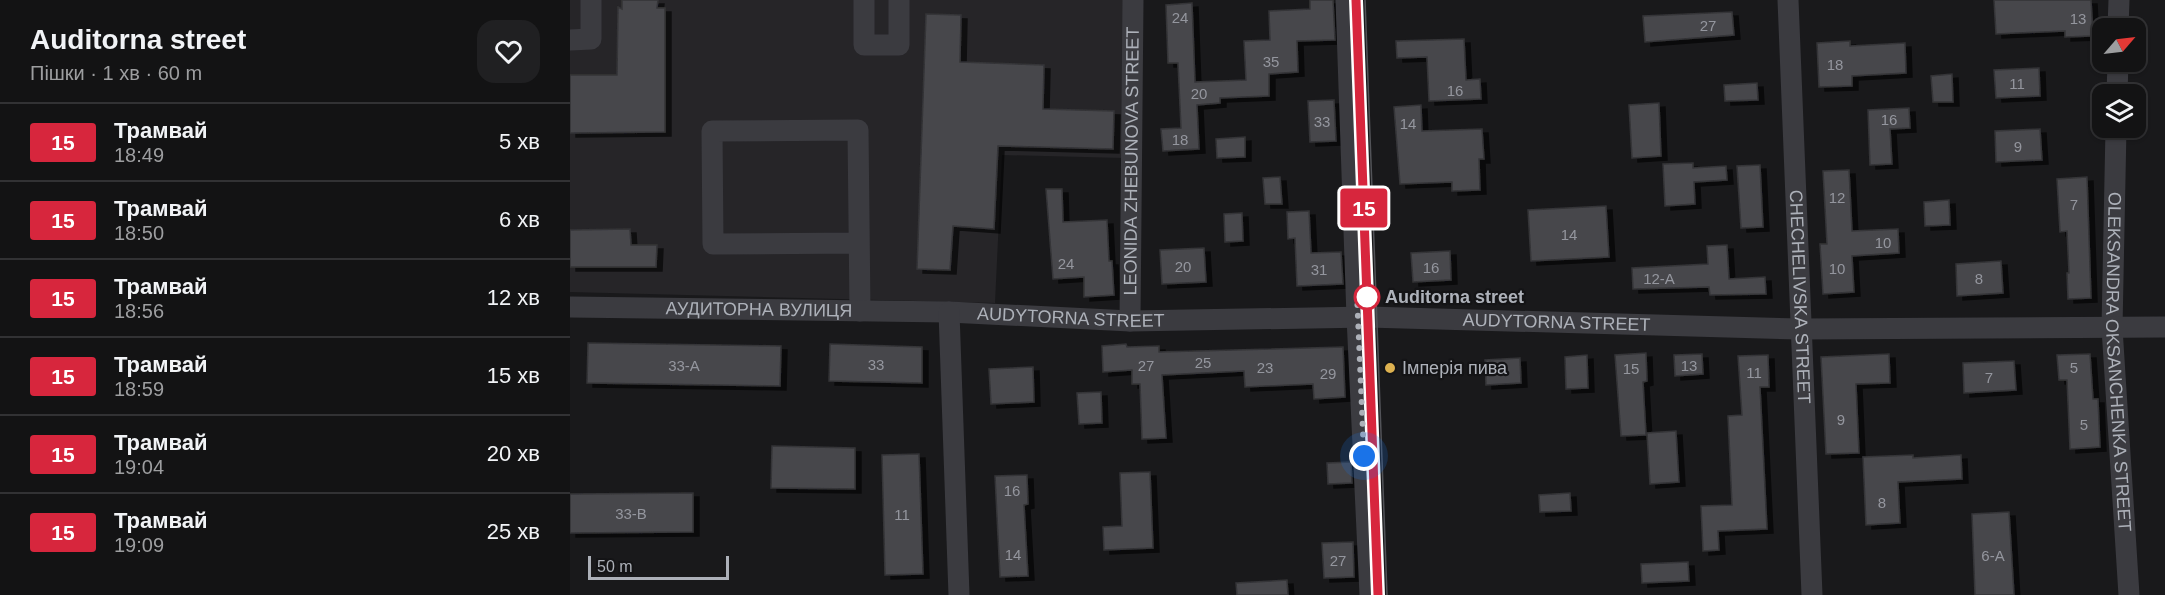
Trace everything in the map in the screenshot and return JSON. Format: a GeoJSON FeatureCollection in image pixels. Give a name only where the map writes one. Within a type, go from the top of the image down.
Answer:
{"type":"FeatureCollection","features":[{"type":"Feature","properties":{"kind":"street"},"geometry":{"type":"LineString","coordinates":[[570,40],[591,39],[591,0]]}},
{"type":"Feature","properties":{"kind":"street"},"geometry":{"type":"LineString","coordinates":[[864,0],[864,45],[899,45],[899,0]]}},
{"type":"Feature","properties":{"kind":"street","name":"LEONIDA ZHEBUNOVA STREET"},"geometry":{"type":"LineString","coordinates":[[1130,321],[1134,0]]}},
{"type":"Feature","properties":{"kind":"street"},"geometry":{"type":"LineString","coordinates":[[1347,0],[1357,317],[1370,595]]}},
{"type":"Feature","properties":{"kind":"street","name":"CHECHELIVSKA STREET"},"geometry":{"type":"LineString","coordinates":[[1788,0],[1812,595]]}},
{"type":"Feature","properties":{"kind":"street"},"geometry":{"type":"LineString","coordinates":[[2118,18],[2119,0]]}},
{"type":"Feature","properties":{"kind":"street"},"geometry":{"type":"LineString","coordinates":[[859,243],[712,244],[712,131],[858,130],[860,311]]}},
{"type":"Feature","properties":{"kind":"street","name":"OLEKSANDRA OKSANCHENKA STREET"},"geometry":{"type":"LineString","coordinates":[[2116,138],[2112,328],[2129,595]]}},
{"type":"Feature","properties":{"kind":"street","name":"АУДИТОРНА ВУЛИЦЯ"},"geometry":{"type":"LineString","coordinates":[[570,307],[949,312]]}},
{"type":"Feature","properties":{"kind":"street"},"geometry":{"type":"LineString","coordinates":[[949,312],[959,595]]}},
{"type":"Feature","properties":{"kind":"street","name":"AUDYTORNA STREET"},"geometry":{"type":"LineString","coordinates":[[949,312],[1130,321],[1357,317],[1800,329],[2165,327]]}},
{"type":"Feature","properties":{"kind":"shaded area"},"geometry":{"type":"Polygon","coordinates":[[[570,0],[1124,0],[1123,158],[1002,155],[995,303],[570,292],[570,0]]]}},
{"type":"Feature","properties":{"kind":"building"},"geometry":{"type":"Polygon","coordinates":[[[622,0],[658,0],[657,8],[665,8],[665,132],[570,133],[570,75],[617,75],[618,7],[622,9],[622,0]]]}},
{"type":"Feature","properties":{"kind":"building"},"geometry":{"type":"Polygon","coordinates":[[[1310,0],[1333,0],[1335,40],[1297,41],[1298,72],[1269,74],[1269,96],[1220,98],[1220,103],[1197,105],[1199,149],[1163,151],[1161,129],[1181,128],[1178,63],[1168,63],[1166,5],[1192,3],[1195,82],[1246,80],[1244,41],[1270,40],[1269,11],[1310,9],[1310,0]]]}},
{"type":"Feature","properties":{"kind":"building"},"geometry":{"type":"Polygon","coordinates":[[[1994,0],[2091,0],[2092,36],[2065,37],[2065,31],[1996,34],[1994,0]]]}},
{"type":"Feature","properties":{"kind":"building"},"geometry":{"type":"Polygon","coordinates":[[[1732,12],[1734,35],[1645,42],[1643,16],[1732,12]]]}},
{"type":"Feature","properties":{"kind":"building"},"geometry":{"type":"Polygon","coordinates":[[[926,14],[961,15],[960,62],[1044,65],[1043,109],[1114,111],[1113,149],[998,146],[994,229],[953,226],[950,270],[917,269],[926,14]]]}},
{"type":"Feature","properties":{"kind":"building"},"geometry":{"type":"Polygon","coordinates":[[[1464,39],[1466,80],[1480,79],[1481,99],[1429,101],[1427,57],[1397,58],[1396,41],[1464,39]]]}},
{"type":"Feature","properties":{"kind":"building"},"geometry":{"type":"Polygon","coordinates":[[[1850,41],[1850,46],[1905,43],[1906,73],[1852,76],[1852,86],[1819,87],[1817,43],[1850,41]]]}},
{"type":"Feature","properties":{"kind":"building"},"geometry":{"type":"Polygon","coordinates":[[[2039,68],[2040,96],[1996,98],[1994,70],[2039,68]]]}},
{"type":"Feature","properties":{"kind":"building"},"geometry":{"type":"Polygon","coordinates":[[[1952,74],[1953,102],[1933,102],[1931,76],[1952,74]]]}},
{"type":"Feature","properties":{"kind":"building"},"geometry":{"type":"Polygon","coordinates":[[[1757,83],[1758,100],[1725,101],[1724,85],[1757,83]]]}},
{"type":"Feature","properties":{"kind":"building"},"geometry":{"type":"Polygon","coordinates":[[[1334,100],[1336,141],[1310,142],[1308,101],[1334,100]]]}},
{"type":"Feature","properties":{"kind":"building"},"geometry":{"type":"Polygon","coordinates":[[[1659,103],[1661,156],[1632,158],[1629,105],[1659,103]]]}},
{"type":"Feature","properties":{"kind":"building"},"geometry":{"type":"Polygon","coordinates":[[[1421,105],[1422,131],[1482,129],[1484,159],[1479,159],[1480,190],[1452,191],[1452,182],[1400,184],[1394,107],[1421,105]]]}},
{"type":"Feature","properties":{"kind":"building"},"geometry":{"type":"Polygon","coordinates":[[[1909,108],[1910,128],[1890,129],[1892,164],[1870,165],[1868,110],[1909,108]]]}},
{"type":"Feature","properties":{"kind":"building"},"geometry":{"type":"Polygon","coordinates":[[[2040,129],[2042,160],[1996,162],[1995,131],[2040,129]]]}},
{"type":"Feature","properties":{"kind":"building"},"geometry":{"type":"Polygon","coordinates":[[[1245,137],[1245,157],[1217,158],[1216,139],[1245,137]]]}},
{"type":"Feature","properties":{"kind":"building"},"geometry":{"type":"Polygon","coordinates":[[[1693,163],[1693,168],[1726,166],[1727,180],[1694,182],[1695,204],[1665,206],[1663,164],[1693,163]]]}},
{"type":"Feature","properties":{"kind":"building"},"geometry":{"type":"Polygon","coordinates":[[[1760,165],[1763,227],[1741,228],[1737,166],[1760,165]]]}},
{"type":"Feature","properties":{"kind":"building"},"geometry":{"type":"Polygon","coordinates":[[[1849,170],[1852,231],[1898,229],[1899,253],[1852,256],[1854,292],[1823,294],[1820,244],[1827,244],[1823,171],[1849,170]]]}},
{"type":"Feature","properties":{"kind":"building"},"geometry":{"type":"Polygon","coordinates":[[[1280,177],[1282,204],[1265,204],[1263,178],[1280,177]]]}},
{"type":"Feature","properties":{"kind":"building"},"geometry":{"type":"Polygon","coordinates":[[[2087,177],[2091,298],[2068,299],[2067,231],[2060,232],[2057,179],[2087,177]]]}},
{"type":"Feature","properties":{"kind":"building"},"geometry":{"type":"Polygon","coordinates":[[[1046,189],[1062,189],[1063,222],[1107,220],[1109,261],[1112,261],[1114,295],[1084,297],[1084,277],[1053,279],[1046,189]]]}},
{"type":"Feature","properties":{"kind":"building"},"geometry":{"type":"Polygon","coordinates":[[[1949,200],[1950,225],[1925,226],[1924,202],[1949,200]]]}},
{"type":"Feature","properties":{"kind":"building"},"geometry":{"type":"Polygon","coordinates":[[[1606,206],[1609,257],[1531,261],[1528,210],[1606,206]]]}},
{"type":"Feature","properties":{"kind":"building"},"geometry":{"type":"Polygon","coordinates":[[[1309,211],[1311,253],[1341,252],[1343,284],[1297,286],[1295,238],[1288,239],[1287,212],[1309,211]]]}},
{"type":"Feature","properties":{"kind":"building"},"geometry":{"type":"Polygon","coordinates":[[[1242,213],[1243,241],[1225,242],[1224,214],[1242,213]]]}},
{"type":"Feature","properties":{"kind":"building"},"geometry":{"type":"Polygon","coordinates":[[[630,229],[631,245],[657,245],[656,267],[570,267],[570,230],[630,229]]]}},
{"type":"Feature","properties":{"kind":"building"},"geometry":{"type":"Polygon","coordinates":[[[1727,245],[1729,279],[1765,277],[1766,294],[1710,295],[1709,287],[1633,289],[1632,268],[1708,264],[1707,246],[1727,245]]]}},
{"type":"Feature","properties":{"kind":"building"},"geometry":{"type":"Polygon","coordinates":[[[1204,248],[1206,282],[1162,284],[1160,250],[1204,248]]]}},
{"type":"Feature","properties":{"kind":"building"},"geometry":{"type":"Polygon","coordinates":[[[1450,251],[1451,280],[1413,282],[1411,253],[1450,251]]]}},
{"type":"Feature","properties":{"kind":"building"},"geometry":{"type":"Polygon","coordinates":[[[2001,261],[2003,293],[1957,296],[1956,264],[2001,261]]]}},
{"type":"Feature","properties":{"kind":"building"},"geometry":{"type":"Polygon","coordinates":[[[588,343],[781,346],[780,386],[587,383],[588,343]]]}},
{"type":"Feature","properties":{"kind":"building"},"geometry":{"type":"Polygon","coordinates":[[[830,344],[922,347],[922,383],[829,381],[830,344]]]}},
{"type":"Feature","properties":{"kind":"building"},"geometry":{"type":"Polygon","coordinates":[[[1126,344],[1127,347],[1159,346],[1159,352],[1343,347],[1345,397],[1314,399],[1313,384],[1245,387],[1244,371],[1162,375],[1166,438],[1142,439],[1140,384],[1132,384],[1132,370],[1103,372],[1102,346],[1126,344]]]}},
{"type":"Feature","properties":{"kind":"building"},"geometry":{"type":"Polygon","coordinates":[[[1646,353],[1647,381],[1643,382],[1646,435],[1621,436],[1615,355],[1646,353]]]}},
{"type":"Feature","properties":{"kind":"building"},"geometry":{"type":"Polygon","coordinates":[[[1702,354],[1703,374],[1675,376],[1674,355],[1702,354]]]}},
{"type":"Feature","properties":{"kind":"building"},"geometry":{"type":"Polygon","coordinates":[[[1889,354],[1890,383],[1856,384],[1859,453],[1826,454],[1821,357],[1889,354]]]}},
{"type":"Feature","properties":{"kind":"building"},"geometry":{"type":"Polygon","coordinates":[[[2090,354],[2093,399],[2098,399],[2100,447],[2070,449],[2067,380],[2059,380],[2057,355],[2090,354]]]}},
{"type":"Feature","properties":{"kind":"building"},"geometry":{"type":"Polygon","coordinates":[[[1587,355],[1588,388],[1566,389],[1565,357],[1587,355]]]}},
{"type":"Feature","properties":{"kind":"building"},"geometry":{"type":"Polygon","coordinates":[[[1768,355],[1769,387],[1760,387],[1767,529],[1718,531],[1719,550],[1703,551],[1701,506],[1732,505],[1728,416],[1742,415],[1738,356],[1768,355]]]}},
{"type":"Feature","properties":{"kind":"building"},"geometry":{"type":"Polygon","coordinates":[[[1520,358],[1521,383],[1486,385],[1485,360],[1520,358]]]}},
{"type":"Feature","properties":{"kind":"building"},"geometry":{"type":"Polygon","coordinates":[[[2014,361],[2016,390],[1964,393],[1963,363],[2014,361]]]}},
{"type":"Feature","properties":{"kind":"building"},"geometry":{"type":"Polygon","coordinates":[[[1033,367],[1034,402],[991,404],[989,369],[1033,367]]]}},
{"type":"Feature","properties":{"kind":"building"},"geometry":{"type":"Polygon","coordinates":[[[1101,392],[1102,423],[1079,424],[1077,393],[1101,392]]]}},
{"type":"Feature","properties":{"kind":"building"},"geometry":{"type":"Polygon","coordinates":[[[1676,431],[1679,482],[1650,484],[1647,433],[1676,431]]]}},
{"type":"Feature","properties":{"kind":"building"},"geometry":{"type":"Polygon","coordinates":[[[772,446],[855,448],[855,489],[771,488],[772,446]]]}},
{"type":"Feature","properties":{"kind":"building"},"geometry":{"type":"Polygon","coordinates":[[[919,454],[923,574],[885,575],[882,455],[919,454]]]}},
{"type":"Feature","properties":{"kind":"building"},"geometry":{"type":"Polygon","coordinates":[[[1913,455],[1913,458],[1961,455],[1962,479],[1898,482],[1900,523],[1866,525],[1863,457],[1913,455]]]}},
{"type":"Feature","properties":{"kind":"building"},"geometry":{"type":"Polygon","coordinates":[[[1351,462],[1352,483],[1328,484],[1327,463],[1351,462]]]}},
{"type":"Feature","properties":{"kind":"building"},"geometry":{"type":"Polygon","coordinates":[[[1150,472],[1153,548],[1104,550],[1103,527],[1122,526],[1120,473],[1150,472]]]}},
{"type":"Feature","properties":{"kind":"building"},"geometry":{"type":"Polygon","coordinates":[[[1027,475],[1028,504],[1024,505],[1028,576],[1000,577],[995,476],[1027,475]]]}},
{"type":"Feature","properties":{"kind":"building"},"geometry":{"type":"Polygon","coordinates":[[[693,493],[693,532],[570,533],[570,494],[693,493]]]}},
{"type":"Feature","properties":{"kind":"building"},"geometry":{"type":"Polygon","coordinates":[[[1570,493],[1571,511],[1540,512],[1539,495],[1570,493]]]}},
{"type":"Feature","properties":{"kind":"building"},"geometry":{"type":"Polygon","coordinates":[[[2009,512],[2014,595],[1975,595],[1972,514],[2009,512]]]}},
{"type":"Feature","properties":{"kind":"building"},"geometry":{"type":"Polygon","coordinates":[[[1353,542],[1354,577],[1324,578],[1322,543],[1353,542]]]}},
{"type":"Feature","properties":{"kind":"building"},"geometry":{"type":"Polygon","coordinates":[[[1688,562],[1689,581],[1642,583],[1641,564],[1688,562]]]}},
{"type":"Feature","properties":{"kind":"building"},"geometry":{"type":"Polygon","coordinates":[[[1287,580],[1288,595],[1237,595],[1236,583],[1287,580]]]}},
{"type":"Feature","properties":{"kind":"tram line"},"geometry":{"type":"LineString","coordinates":[[1356,0],[1367,291]]}},
{"type":"Feature","properties":{"kind":"tram line","name":"15"},"geometry":{"type":"LineString","coordinates":[[1356,0],[1378,595]]}},
{"type":"Feature","properties":{"kind":"tram line"},"geometry":{"type":"LineString","coordinates":[[1365,0],[1387,595]]}},
{"type":"Feature","properties":{"kind":"tram line"},"geometry":{"type":"LineString","coordinates":[[1368,318],[1378,595]]}},
{"type":"Feature","properties":{"kind":"place","name":"Auditorna street"},"geometry":{"type":"Point","coordinates":[1367,297]}},
{"type":"Feature","properties":{"kind":"place","name":"Імперія пива"},"geometry":{"type":"Point","coordinates":[1390,368]}},
{"type":"Feature","properties":{"kind":"route"},"geometry":{"type":"LineString","coordinates":[[1364,456],[1357,295],[1367,297]]}}]}
